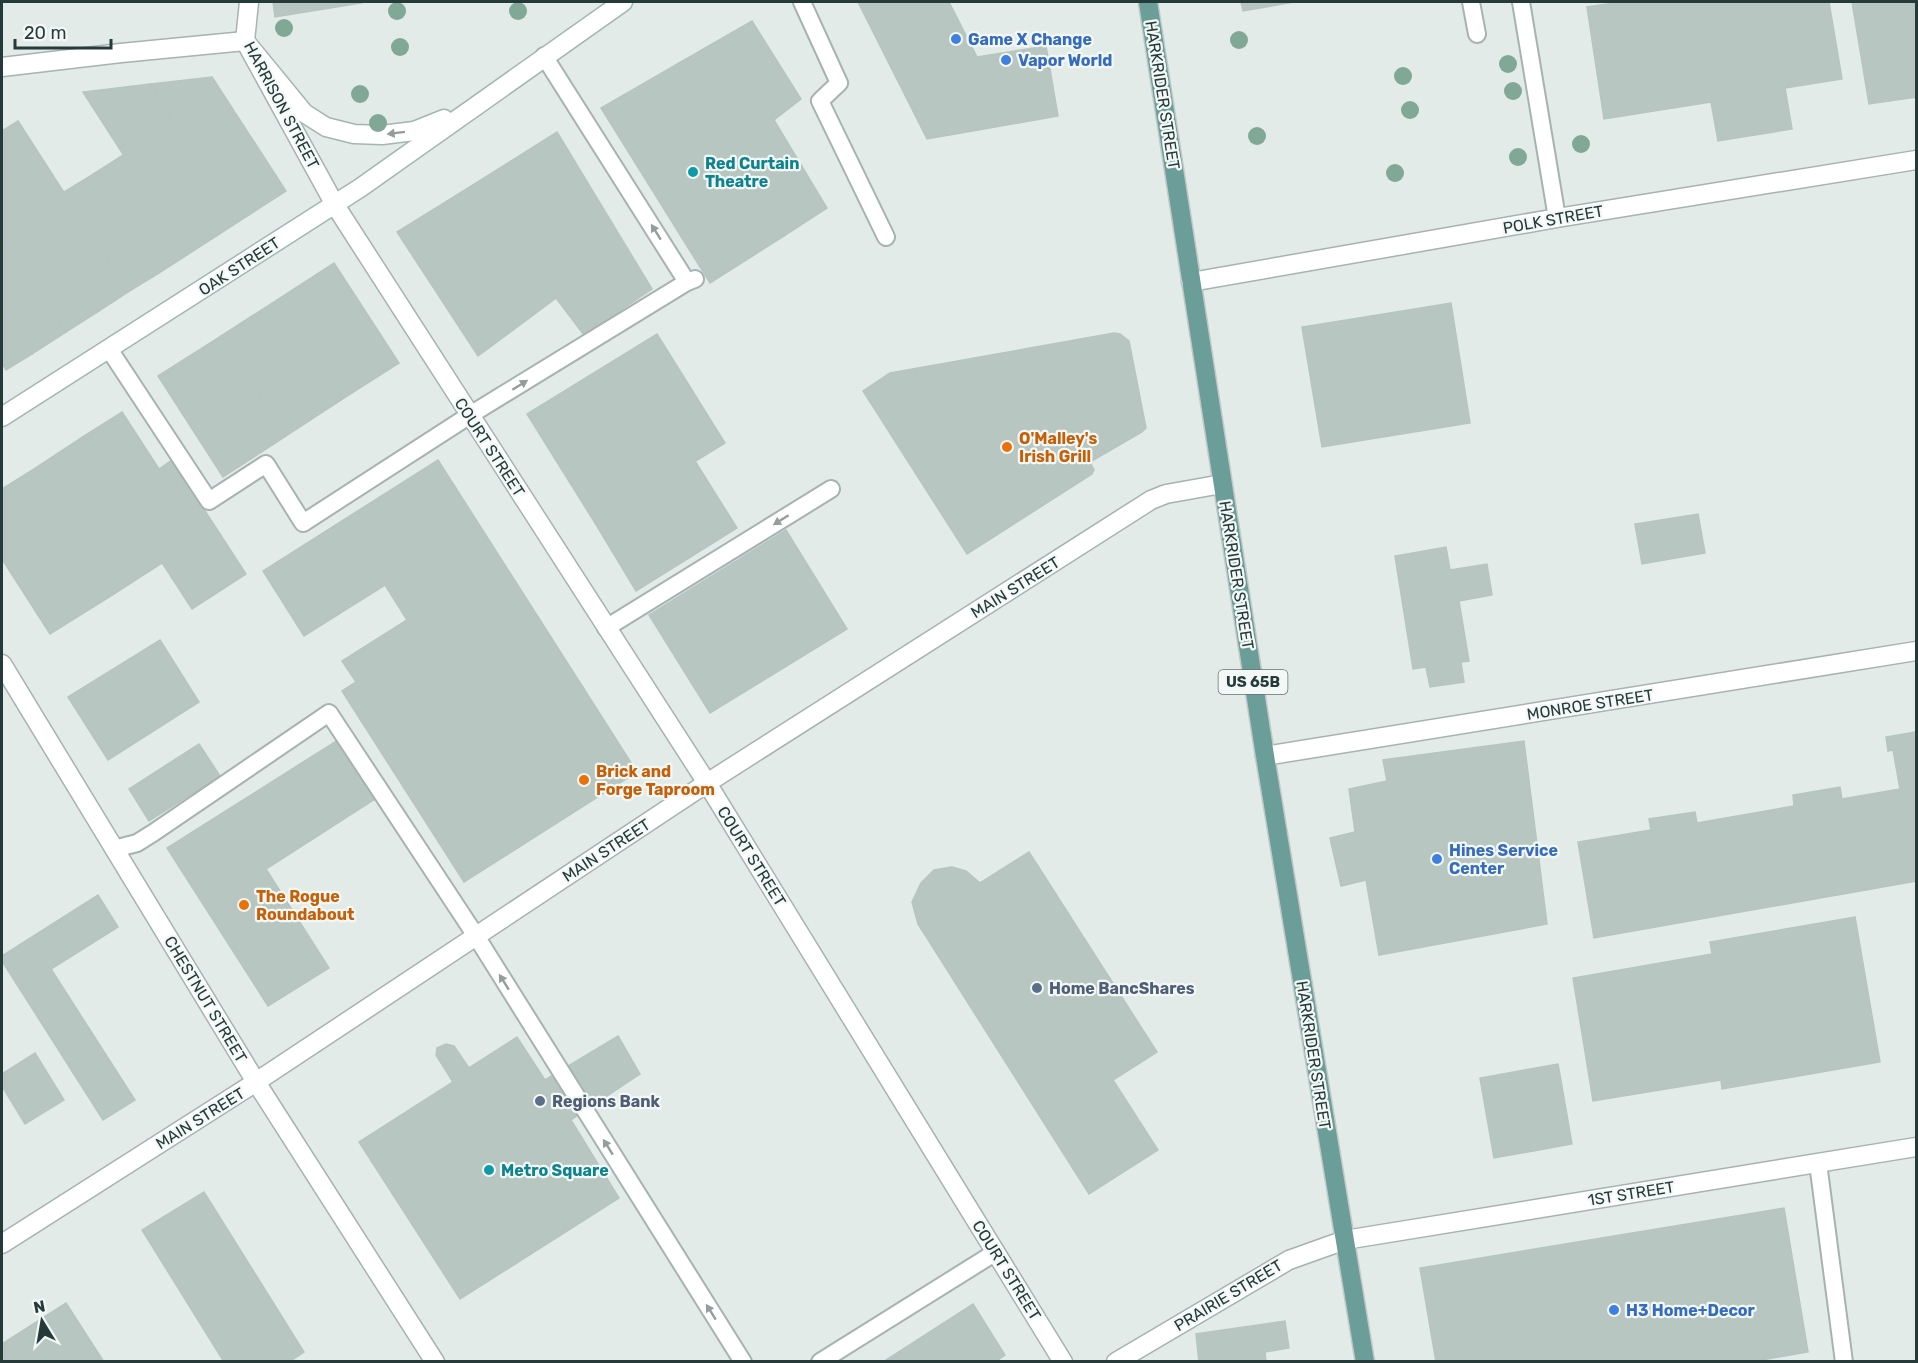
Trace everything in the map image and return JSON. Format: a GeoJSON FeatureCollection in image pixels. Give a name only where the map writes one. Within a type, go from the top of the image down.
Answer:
{"type":"FeatureCollection","features":[{"type":"Feature","properties":{"kind":"main road","name":"HARKRIDER STREET"},"geometry":{"type":"LineString","coordinates":[[1148,2],[1264,756],[1365,1362]]}},
{"type":"Feature","properties":{"kind":"street","name":"HARRISON STREET"},"geometry":{"type":"LineString","coordinates":[[249,2],[245,41],[335,205]]}},
{"type":"Feature","properties":{"kind":"street","name":"OAK STREET"},"geometry":{"type":"LineString","coordinates":[[2,417],[335,205],[623,2]]}},
{"type":"Feature","properties":{"kind":"street"},"geometry":{"type":"LineString","coordinates":[[2,68],[245,41]]}},
{"type":"Feature","properties":{"kind":"street","name":"OAK STREET"},"geometry":{"type":"LineString","coordinates":[[245,41],[304,113],[326,127],[354,134],[382,135],[414,131],[471,108]]}},
{"type":"Feature","properties":{"kind":"street","name":"POLK STREET"},"geometry":{"type":"LineString","coordinates":[[1191,282],[1557,218],[1917,160]]}},
{"type":"Feature","properties":{"kind":"street","name":"COURT STREET"},"geometry":{"type":"LineString","coordinates":[[335,205],[707,783],[1063,1362]]}},
{"type":"Feature","properties":{"kind":"street","name":"MAIN STREET"},"geometry":{"type":"LineString","coordinates":[[2,1244],[256,1082],[707,783],[1158,496],[1222,484]]}},
{"type":"Feature","properties":{"kind":"street","name":"MONROE STREET"},"geometry":{"type":"LineString","coordinates":[[1264,756],[1917,651]]}},
{"type":"Feature","properties":{"kind":"street","name":"CHESTNUT STREET"},"geometry":{"type":"LineString","coordinates":[[2,664],[256,1082],[435,1362]]}},
{"type":"Feature","properties":{"kind":"street","name":"1ST STREET"},"geometry":{"type":"LineString","coordinates":[[1345,1240],[1917,1147]]}},
{"type":"Feature","properties":{"kind":"street","name":"PRAIRIE STREET"},"geometry":{"type":"LineString","coordinates":[[1116,1362],[1289,1260],[1345,1240]]}},
{"type":"Feature","properties":{"kind":"lane"},"geometry":{"type":"LineString","coordinates":[[802,2],[839,83],[820,101],[886,237]]}},
{"type":"Feature","properties":{"kind":"lane"},"geometry":{"type":"LineString","coordinates":[[1471,2],[1477,34]]}},
{"type":"Feature","properties":{"kind":"lane"},"geometry":{"type":"LineString","coordinates":[[1521,2],[1557,218]]}},
{"type":"Feature","properties":{"kind":"lane"},"geometry":{"type":"LineString","coordinates":[[109,349],[209,501],[266,464],[303,523],[470,415],[691,280],[544,56]]}},
{"type":"Feature","properties":{"kind":"lane"},"geometry":{"type":"LineString","coordinates":[[606,627],[831,489]]}},
{"type":"Feature","properties":{"kind":"lane"},"geometry":{"type":"LineString","coordinates":[[114,849],[137,843],[153,833],[329,713],[476,936],[742,1362]]}},
{"type":"Feature","properties":{"kind":"lane"},"geometry":{"type":"LineString","coordinates":[[1818,1163],[1844,1362]]}},
{"type":"Feature","properties":{"kind":"lane"},"geometry":{"type":"LineString","coordinates":[[820,1362],[996,1252]]}},
{"type":"Feature","properties":{"kind":"building"},"geometry":{"type":"Polygon","coordinates":[[[273,2],[360,2],[361,3],[275,17],[273,2]]]}},
{"type":"Feature","properties":{"kind":"building"},"geometry":{"type":"Polygon","coordinates":[[[858,2],[949,2],[977,57],[1046,46],[1058,116],[927,139],[858,2]]]}},
{"type":"Feature","properties":{"kind":"building"},"geometry":{"type":"Polygon","coordinates":[[[1241,2],[1294,2],[1243,11],[1241,2]]]}},
{"type":"Feature","properties":{"kind":"building"},"geometry":{"type":"Polygon","coordinates":[[[1622,2],[1829,2],[1842,79],[1785,88],[1792,129],[1718,141],[1711,102],[1604,119],[1587,7],[1622,2]]]}},
{"type":"Feature","properties":{"kind":"building"},"geometry":{"type":"Polygon","coordinates":[[[1852,2],[1916,2],[1916,97],[1869,104],[1852,2]]]}},
{"type":"Feature","properties":{"kind":"building"},"geometry":{"type":"Polygon","coordinates":[[[752,21],[801,99],[774,120],[827,208],[784,236],[679,63],[752,21]]]}},
{"type":"Feature","properties":{"kind":"building","name":"Red Curtain Theatre"},"geometry":{"type":"Polygon","coordinates":[[[679,63],[784,236],[710,283],[601,108],[679,63]]]}},
{"type":"Feature","properties":{"kind":"building"},"geometry":{"type":"Polygon","coordinates":[[[212,77],[286,191],[187,255],[119,148],[171,116],[150,84],[212,77]]]}},
{"type":"Feature","properties":{"kind":"building"},"geometry":{"type":"Polygon","coordinates":[[[150,84],[171,116],[119,148],[83,92],[150,84]]]}},
{"type":"Feature","properties":{"kind":"building"},"geometry":{"type":"Polygon","coordinates":[[[18,121],[128,292],[99,311],[2,159],[2,131],[18,121]]]}},
{"type":"Feature","properties":{"kind":"building"},"geometry":{"type":"Polygon","coordinates":[[[557,132],[652,289],[584,335],[556,298],[484,178],[557,132]]]}},
{"type":"Feature","properties":{"kind":"building"},"geometry":{"type":"Polygon","coordinates":[[[123,155],[187,255],[159,273],[95,173],[123,155]]]}},
{"type":"Feature","properties":{"kind":"building"},"geometry":{"type":"Polygon","coordinates":[[[2,159],[99,311],[66,332],[2,233],[2,159]]]}},
{"type":"Feature","properties":{"kind":"building"},"geometry":{"type":"Polygon","coordinates":[[[95,173],[159,273],[128,292],[64,192],[95,173]]]}},
{"type":"Feature","properties":{"kind":"building"},"geometry":{"type":"Polygon","coordinates":[[[484,178],[556,298],[478,356],[397,232],[484,178]]]}},
{"type":"Feature","properties":{"kind":"building"},"geometry":{"type":"Polygon","coordinates":[[[2,233],[66,332],[32,354],[2,307],[2,233]]]}},
{"type":"Feature","properties":{"kind":"building"},"geometry":{"type":"Polygon","coordinates":[[[334,263],[399,363],[341,400],[277,300],[334,263]]]}},
{"type":"Feature","properties":{"kind":"building"},"geometry":{"type":"Polygon","coordinates":[[[277,300],[341,400],[286,436],[221,336],[277,300]]]}},
{"type":"Feature","properties":{"kind":"building"},"geometry":{"type":"Polygon","coordinates":[[[1451,303],[1470,423],[1322,447],[1302,327],[1451,303]]]}},
{"type":"Feature","properties":{"kind":"building"},"geometry":{"type":"Polygon","coordinates":[[[2,307],[32,354],[6,370],[2,363],[2,307]]]}},
{"type":"Feature","properties":{"kind":"building","name":"O'Malley's Irish Grill"},"geometry":{"type":"Polygon","coordinates":[[[1114,333],[1120,334],[1129,341],[1146,428],[1090,462],[1094,470],[1092,474],[967,554],[863,391],[890,373],[1114,333]]]}},
{"type":"Feature","properties":{"kind":"building"},"geometry":{"type":"Polygon","coordinates":[[[657,334],[725,443],[595,523],[527,414],[657,334]]]}},
{"type":"Feature","properties":{"kind":"building"},"geometry":{"type":"Polygon","coordinates":[[[221,336],[286,436],[223,477],[158,376],[221,336]]]}},
{"type":"Feature","properties":{"kind":"building"},"geometry":{"type":"Polygon","coordinates":[[[122,412],[159,469],[172,460],[246,574],[192,609],[81,438],[122,412]]]}},
{"type":"Feature","properties":{"kind":"building"},"geometry":{"type":"Polygon","coordinates":[[[81,438],[162,563],[114,594],[34,469],[81,438]]]}},
{"type":"Feature","properties":{"kind":"building"},"geometry":{"type":"Polygon","coordinates":[[[438,460],[637,772],[464,882],[342,691],[356,682],[342,661],[407,620],[385,585],[304,636],[263,571],[438,460]]]}},
{"type":"Feature","properties":{"kind":"building"},"geometry":{"type":"Polygon","coordinates":[[[695,461],[737,528],[636,591],[595,523],[695,461]]]}},
{"type":"Feature","properties":{"kind":"building"},"geometry":{"type":"Polygon","coordinates":[[[34,469],[114,594],[50,634],[2,559],[2,489],[34,469]]]}},
{"type":"Feature","properties":{"kind":"building"},"geometry":{"type":"Polygon","coordinates":[[[1698,514],[1705,553],[1642,564],[1635,524],[1698,514]]]}},
{"type":"Feature","properties":{"kind":"building"},"geometry":{"type":"Polygon","coordinates":[[[786,530],[847,629],[710,713],[649,615],[786,530]]]}},
{"type":"Feature","properties":{"kind":"building"},"geometry":{"type":"Polygon","coordinates":[[[1446,547],[1450,570],[1487,564],[1492,595],[1459,601],[1469,661],[1461,662],[1464,682],[1430,687],[1426,667],[1413,669],[1395,556],[1446,547]]]}},
{"type":"Feature","properties":{"kind":"building"},"geometry":{"type":"Polygon","coordinates":[[[160,640],[199,702],[108,760],[68,697],[160,640]]]}},
{"type":"Feature","properties":{"kind":"building"},"geometry":{"type":"Polygon","coordinates":[[[1916,732],[1916,881],[1594,938],[1578,842],[1651,830],[1649,819],[1695,812],[1697,823],[1794,806],[1793,795],[1840,787],[1842,799],[1900,789],[1893,750],[1888,751],[1886,737],[1916,732]]]}},
{"type":"Feature","properties":{"kind":"building"},"geometry":{"type":"Polygon","coordinates":[[[338,740],[375,799],[266,869],[329,968],[268,1006],[167,848],[338,740]]]}},
{"type":"Feature","properties":{"kind":"building","name":"Hines Service Center"},"geometry":{"type":"Polygon","coordinates":[[[1524,741],[1547,924],[1379,955],[1366,880],[1341,886],[1330,838],[1355,832],[1349,789],[1387,781],[1383,760],[1524,741]]]}},
{"type":"Feature","properties":{"kind":"building"},"geometry":{"type":"Polygon","coordinates":[[[199,744],[220,776],[149,821],[129,789],[199,744]]]}},
{"type":"Feature","properties":{"kind":"building","name":"Home BancShares"},"geometry":{"type":"Polygon","coordinates":[[[1029,852],[1157,1052],[1113,1080],[1158,1150],[1089,1194],[918,924],[912,902],[921,883],[934,870],[952,867],[966,871],[980,883],[1029,852]]]}},
{"type":"Feature","properties":{"kind":"building"},"geometry":{"type":"Polygon","coordinates":[[[98,895],[118,927],[51,969],[135,1100],[103,1120],[2,961],[2,956],[98,895]]]}},
{"type":"Feature","properties":{"kind":"building"},"geometry":{"type":"Polygon","coordinates":[[[1855,917],[1880,1062],[1722,1089],[1721,1080],[1593,1101],[1573,978],[1712,954],[1710,942],[1855,917]]]}},
{"type":"Feature","properties":{"kind":"building","name":"Metro Square"},"geometry":{"type":"Polygon","coordinates":[[[618,1036],[640,1074],[571,1120],[619,1198],[460,1299],[359,1142],[453,1082],[436,1055],[437,1048],[446,1044],[454,1046],[469,1068],[517,1037],[545,1080],[618,1036]]]}},
{"type":"Feature","properties":{"kind":"building"},"geometry":{"type":"Polygon","coordinates":[[[35,1053],[64,1100],[25,1124],[2,1086],[2,1074],[35,1053]]]}},
{"type":"Feature","properties":{"kind":"building"},"geometry":{"type":"Polygon","coordinates":[[[1558,1064],[1572,1144],[1494,1158],[1480,1078],[1558,1064]]]}},
{"type":"Feature","properties":{"kind":"building"},"geometry":{"type":"Polygon","coordinates":[[[204,1192],[304,1352],[289,1362],[224,1362],[142,1230],[204,1192]]]}},
{"type":"Feature","properties":{"kind":"building","name":"H3 Home+Decor"},"geometry":{"type":"Polygon","coordinates":[[[1784,1208],[1808,1352],[1750,1362],[1436,1362],[1420,1268],[1784,1208]]]}},
{"type":"Feature","properties":{"kind":"building"},"geometry":{"type":"Polygon","coordinates":[[[66,1303],[104,1362],[2,1362],[2,1344],[66,1303]]]}},
{"type":"Feature","properties":{"kind":"building"},"geometry":{"type":"Polygon","coordinates":[[[973,1304],[1005,1355],[995,1362],[883,1362],[973,1304]]]}},
{"type":"Feature","properties":{"kind":"building"},"geometry":{"type":"Polygon","coordinates":[[[1285,1321],[1289,1348],[1265,1352],[1266,1362],[1199,1362],[1196,1334],[1285,1321]]]}},
{"type":"Feature","properties":{"kind":"place","name":"Game X Change"},"geometry":{"type":"Point","coordinates":[956,39]}},
{"type":"Feature","properties":{"kind":"place","name":"Vapor World"},"geometry":{"type":"Point","coordinates":[1006,60]}},
{"type":"Feature","properties":{"kind":"place","name":"Red Curtain Theatre"},"geometry":{"type":"Point","coordinates":[693,172]}},
{"type":"Feature","properties":{"kind":"place","name":"O'Malley's Irish Grill"},"geometry":{"type":"Point","coordinates":[1007,447]}},
{"type":"Feature","properties":{"kind":"place","name":"Brick and Forge Taproom"},"geometry":{"type":"Point","coordinates":[584,780]}},
{"type":"Feature","properties":{"kind":"place","name":"Hines Service Center"},"geometry":{"type":"Point","coordinates":[1437,859]}},
{"type":"Feature","properties":{"kind":"place","name":"The Rogue Roundabout"},"geometry":{"type":"Point","coordinates":[244,905]}},
{"type":"Feature","properties":{"kind":"place","name":"Home BancShares"},"geometry":{"type":"Point","coordinates":[1037,988]}},
{"type":"Feature","properties":{"kind":"place","name":"Regions Bank"},"geometry":{"type":"Point","coordinates":[540,1101]}},
{"type":"Feature","properties":{"kind":"place","name":"Metro Square"},"geometry":{"type":"Point","coordinates":[489,1170]}},
{"type":"Feature","properties":{"kind":"place","name":"H3 Home+Decor"},"geometry":{"type":"Point","coordinates":[1614,1310]}}]}
